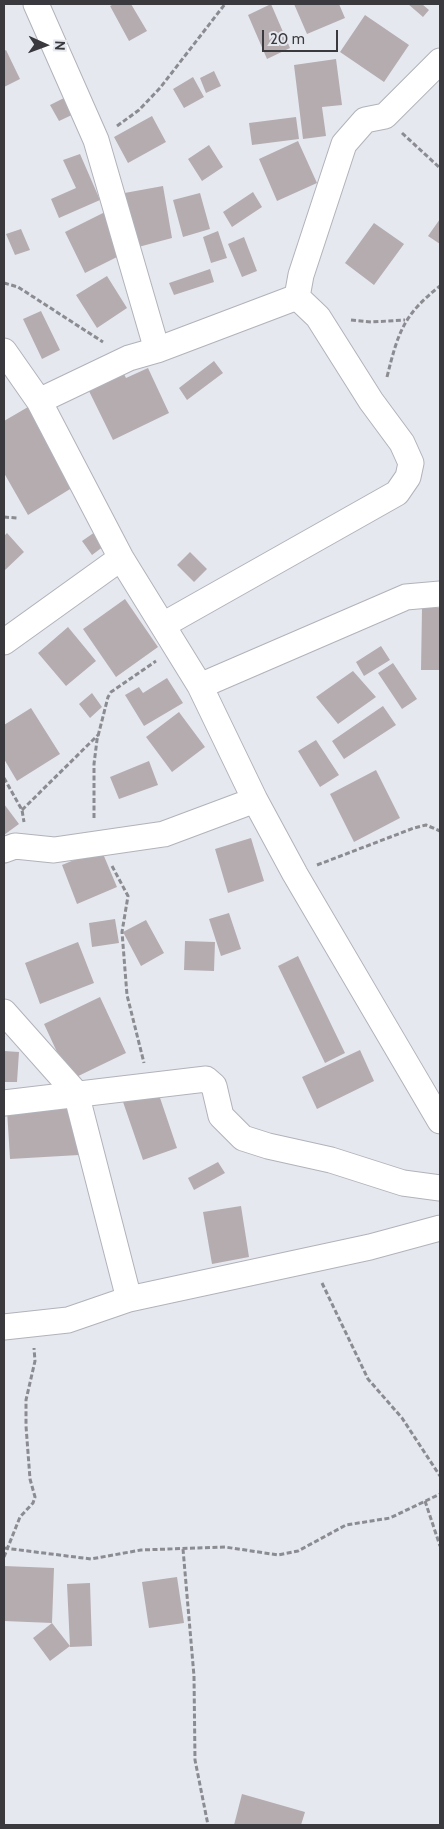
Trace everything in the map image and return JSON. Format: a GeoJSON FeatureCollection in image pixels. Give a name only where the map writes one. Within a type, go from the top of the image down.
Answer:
{"type":"FeatureCollection","features":[{"type":"Feature","properties":{"kind":"street"},"geometry":{"type":"LineString","coordinates":[[36,4],[96,140],[158,350]]}},
{"type":"Feature","properties":{"kind":"street"},"geometry":{"type":"LineString","coordinates":[[297,297],[301,275],[344,144],[365,120],[385,116],[440,61]]}},
{"type":"Feature","properties":{"kind":"street"},"geometry":{"type":"LineString","coordinates":[[163,626],[397,494],[408,477],[411,463],[402,443],[371,401],[318,317],[297,297]]}},
{"type":"Feature","properties":{"kind":"street"},"geometry":{"type":"LineString","coordinates":[[39,401],[129,358],[158,350],[297,297]]}},
{"type":"Feature","properties":{"kind":"street"},"geometry":{"type":"LineString","coordinates":[[4,351],[39,401],[121,558],[200,686],[255,800],[295,874],[440,1121]]}},
{"type":"Feature","properties":{"kind":"street"},"geometry":{"type":"LineString","coordinates":[[4,642],[121,558]]}},
{"type":"Feature","properties":{"kind":"street"},"geometry":{"type":"LineString","coordinates":[[200,686],[406,597],[440,594]]}},
{"type":"Feature","properties":{"kind":"street"},"geometry":{"type":"LineString","coordinates":[[15,848],[54,850],[164,834],[255,800]]}},
{"type":"Feature","properties":{"kind":"street"},"geometry":{"type":"LineString","coordinates":[[4,1012],[76,1093],[129,1299]]}},
{"type":"Feature","properties":{"kind":"street"},"geometry":{"type":"LineString","coordinates":[[4,1103],[206,1079],[214,1086],[221,1116],[243,1138],[268,1146],[331,1160],[403,1183],[440,1188]]}},
{"type":"Feature","properties":{"kind":"street"},"geometry":{"type":"LineString","coordinates":[[4,1327],[68,1320],[129,1299],[370,1247],[440,1228]]}},
{"type":"Feature","properties":{"kind":"path"},"geometry":{"type":"LineString","coordinates":[[96,140],[139,110],[160,88],[225,4]]}},
{"type":"Feature","properties":{"kind":"path"},"geometry":{"type":"LineString","coordinates":[[385,116],[440,168]]}},
{"type":"Feature","properties":{"kind":"path"},"geometry":{"type":"LineString","coordinates":[[4,282],[18,287],[129,358]]}},
{"type":"Feature","properties":{"kind":"path"},"geometry":{"type":"LineString","coordinates":[[371,401],[385,385],[405,320],[424,299],[440,286]]}},
{"type":"Feature","properties":{"kind":"path"},"geometry":{"type":"LineString","coordinates":[[318,317],[371,322],[405,320]]}},
{"type":"Feature","properties":{"kind":"path"},"geometry":{"type":"LineString","coordinates":[[4,518],[17,518]]}},
{"type":"Feature","properties":{"kind":"path"},"geometry":{"type":"LineString","coordinates":[[149,1085],[127,994],[122,932],[128,896],[99,844],[94,824],[94,764],[98,735],[111,692],[176,648]]}},
{"type":"Feature","properties":{"kind":"path"},"geometry":{"type":"LineString","coordinates":[[15,848],[22,810],[98,735]]}},
{"type":"Feature","properties":{"kind":"path"},"geometry":{"type":"LineString","coordinates":[[4,778],[22,810]]}},
{"type":"Feature","properties":{"kind":"path"},"geometry":{"type":"LineString","coordinates":[[295,874],[414,828],[426,825],[440,831]]}},
{"type":"Feature","properties":{"kind":"path"},"geometry":{"type":"LineString","coordinates":[[311,1260],[368,1379],[402,1418],[440,1476]]}},
{"type":"Feature","properties":{"kind":"path"},"geometry":{"type":"LineString","coordinates":[[4,1557],[5,1548],[20,1517],[33,1503],[34,1497],[30,1479],[26,1400],[35,1361],[34,1323]]}},
{"type":"Feature","properties":{"kind":"path"},"geometry":{"type":"LineString","coordinates":[[5,1548],[92,1560],[142,1550],[225,1547],[278,1555],[298,1551],[346,1526],[390,1518],[440,1494]]}},
{"type":"Feature","properties":{"kind":"path"},"geometry":{"type":"LineString","coordinates":[[425,1502],[440,1546]]}},
{"type":"Feature","properties":{"kind":"path"},"geometry":{"type":"LineString","coordinates":[[183,1549],[194,1676],[195,1760],[208,1825]]}},
{"type":"Feature","properties":{"kind":"building"},"geometry":{"type":"Polygon","coordinates":[[[114,4],[131,4],[147,31],[129,41],[110,6],[114,4]]]}},
{"type":"Feature","properties":{"kind":"building"},"geometry":{"type":"Polygon","coordinates":[[[271,4],[290,48],[267,59],[248,15],[271,4]]]}},
{"type":"Feature","properties":{"kind":"building"},"geometry":{"type":"Polygon","coordinates":[[[294,4],[339,4],[345,18],[307,34],[294,4]]]}},
{"type":"Feature","properties":{"kind":"building"},"geometry":{"type":"Polygon","coordinates":[[[408,4],[422,4],[429,10],[423,17],[408,4]]]}},
{"type":"Feature","properties":{"kind":"building"},"geometry":{"type":"Polygon","coordinates":[[[365,15],[409,45],[384,82],[340,52],[365,15]]]}},
{"type":"Feature","properties":{"kind":"building"},"geometry":{"type":"Polygon","coordinates":[[[6,50],[20,79],[4,87],[4,51],[6,50]]]}},
{"type":"Feature","properties":{"kind":"building"},"geometry":{"type":"Polygon","coordinates":[[[336,59],[342,105],[322,107],[326,136],[303,139],[294,65],[336,59]]]}},
{"type":"Feature","properties":{"kind":"building"},"geometry":{"type":"Polygon","coordinates":[[[214,71],[221,86],[206,93],[200,78],[214,71]]]}},
{"type":"Feature","properties":{"kind":"building"},"geometry":{"type":"Polygon","coordinates":[[[193,77],[204,97],[184,108],[173,89],[193,77]]]}},
{"type":"Feature","properties":{"kind":"building"},"geometry":{"type":"Polygon","coordinates":[[[66,97],[74,114],[59,121],[50,105],[66,97]]]}},
{"type":"Feature","properties":{"kind":"building"},"geometry":{"type":"Polygon","coordinates":[[[152,116],[166,142],[128,163],[114,137],[152,116]]]}},
{"type":"Feature","properties":{"kind":"building"},"geometry":{"type":"Polygon","coordinates":[[[296,117],[299,139],[252,145],[249,123],[296,117]]]}},
{"type":"Feature","properties":{"kind":"building"},"geometry":{"type":"Polygon","coordinates":[[[298,141],[317,183],[277,201],[259,159],[298,141]]]}},
{"type":"Feature","properties":{"kind":"building"},"geometry":{"type":"Polygon","coordinates":[[[209,145],[223,167],[202,181],[188,159],[209,145]]]}},
{"type":"Feature","properties":{"kind":"building"},"geometry":{"type":"Polygon","coordinates":[[[80,154],[100,200],[59,218],[51,199],[76,188],[63,160],[80,154]]]}},
{"type":"Feature","properties":{"kind":"building"},"geometry":{"type":"Polygon","coordinates":[[[163,186],[172,238],[131,249],[119,194],[163,186]]]}},
{"type":"Feature","properties":{"kind":"building"},"geometry":{"type":"Polygon","coordinates":[[[253,192],[262,207],[232,227],[223,212],[253,192]]]}},
{"type":"Feature","properties":{"kind":"building"},"geometry":{"type":"Polygon","coordinates":[[[200,193],[210,229],[183,237],[173,200],[200,193]]]}},
{"type":"Feature","properties":{"kind":"building"},"geometry":{"type":"Polygon","coordinates":[[[105,212],[125,253],[85,273],[65,232],[105,212]]]}},
{"type":"Feature","properties":{"kind":"building"},"geometry":{"type":"Polygon","coordinates":[[[440,219],[440,244],[428,236],[440,219]]]}},
{"type":"Feature","properties":{"kind":"building"},"geometry":{"type":"Polygon","coordinates":[[[374,223],[404,244],[374,285],[345,263],[374,223]]]}},
{"type":"Feature","properties":{"kind":"building"},"geometry":{"type":"Polygon","coordinates":[[[21,229],[30,250],[15,255],[6,234],[21,229]]]}},
{"type":"Feature","properties":{"kind":"building"},"geometry":{"type":"Polygon","coordinates":[[[218,231],[227,258],[211,263],[203,237],[218,231]]]}},
{"type":"Feature","properties":{"kind":"building"},"geometry":{"type":"Polygon","coordinates":[[[244,237],[257,271],[242,277],[228,244],[244,237]]]}},
{"type":"Feature","properties":{"kind":"building"},"geometry":{"type":"Polygon","coordinates":[[[210,269],[214,282],[174,295],[169,283],[210,269]]]}},
{"type":"Feature","properties":{"kind":"building"},"geometry":{"type":"Polygon","coordinates":[[[107,276],[127,308],[97,328],[76,295],[107,276]]]}},
{"type":"Feature","properties":{"kind":"building"},"geometry":{"type":"Polygon","coordinates":[[[41,311],[60,350],[42,359],[23,319],[41,311]]]}},
{"type":"Feature","properties":{"kind":"building"},"geometry":{"type":"Polygon","coordinates":[[[214,361],[223,373],[187,400],[179,388],[214,361]]]}},
{"type":"Feature","properties":{"kind":"building"},"geometry":{"type":"Polygon","coordinates":[[[148,368],[169,413],[113,440],[87,387],[122,370],[126,378],[148,368]]]}},
{"type":"Feature","properties":{"kind":"building"},"geometry":{"type":"Polygon","coordinates":[[[28,407],[75,486],[28,515],[4,473],[4,421],[28,407]]]}},
{"type":"Feature","properties":{"kind":"building"},"geometry":{"type":"Polygon","coordinates":[[[95,532],[104,546],[92,555],[82,541],[95,532]]]}},
{"type":"Feature","properties":{"kind":"building"},"geometry":{"type":"Polygon","coordinates":[[[7,533],[24,552],[4,571],[4,536],[7,533]]]}},
{"type":"Feature","properties":{"kind":"building"},"geometry":{"type":"Polygon","coordinates":[[[190,552],[207,569],[194,582],[177,565],[190,552]]]}},
{"type":"Feature","properties":{"kind":"building"},"geometry":{"type":"Polygon","coordinates":[[[125,599],[158,647],[116,677],[83,629],[125,599]]]}},
{"type":"Feature","properties":{"kind":"building"},"geometry":{"type":"Polygon","coordinates":[[[422,608],[440,608],[440,670],[421,670],[422,608]]]}},
{"type":"Feature","properties":{"kind":"building"},"geometry":{"type":"Polygon","coordinates":[[[68,627],[96,661],[66,686],[38,653],[68,627]]]}},
{"type":"Feature","properties":{"kind":"building"},"geometry":{"type":"Polygon","coordinates":[[[381,646],[390,660],[364,676],[356,662],[381,646]]]}},
{"type":"Feature","properties":{"kind":"building"},"geometry":{"type":"Polygon","coordinates":[[[393,663],[417,699],[402,709],[378,673],[393,663]]]}},
{"type":"Feature","properties":{"kind":"building"},"geometry":{"type":"Polygon","coordinates":[[[353,671],[376,697],[338,724],[316,697],[353,671]]]}},
{"type":"Feature","properties":{"kind":"building"},"geometry":{"type":"Polygon","coordinates":[[[167,678],[183,703],[144,726],[125,695],[139,687],[143,693],[167,678]]]}},
{"type":"Feature","properties":{"kind":"building"},"geometry":{"type":"Polygon","coordinates":[[[92,693],[102,707],[90,718],[79,704],[92,693]]]}},
{"type":"Feature","properties":{"kind":"building"},"geometry":{"type":"Polygon","coordinates":[[[383,706],[396,725],[344,759],[332,741],[383,706]]]}},
{"type":"Feature","properties":{"kind":"building"},"geometry":{"type":"Polygon","coordinates":[[[31,708],[60,754],[17,781],[4,759],[4,725],[31,708]]]}},
{"type":"Feature","properties":{"kind":"building"},"geometry":{"type":"Polygon","coordinates":[[[179,712],[205,747],[172,772],[146,737],[179,712]]]}},
{"type":"Feature","properties":{"kind":"building"},"geometry":{"type":"Polygon","coordinates":[[[316,740],[339,775],[320,787],[298,751],[316,740]]]}},
{"type":"Feature","properties":{"kind":"building"},"geometry":{"type":"Polygon","coordinates":[[[149,761],[158,785],[119,799],[110,777],[149,761]]]}},
{"type":"Feature","properties":{"kind":"building"},"geometry":{"type":"Polygon","coordinates":[[[376,770],[400,818],[354,842],[330,794],[376,770]]]}},
{"type":"Feature","properties":{"kind":"building"},"geometry":{"type":"Polygon","coordinates":[[[4,804],[19,824],[4,835],[4,804]]]}},
{"type":"Feature","properties":{"kind":"building"},"geometry":{"type":"Polygon","coordinates":[[[251,838],[264,881],[228,893],[215,849],[251,838]]]}},
{"type":"Feature","properties":{"kind":"building"},"geometry":{"type":"Polygon","coordinates":[[[101,849],[117,887],[77,904],[62,865],[101,849]]]}},
{"type":"Feature","properties":{"kind":"building"},"geometry":{"type":"Polygon","coordinates":[[[229,913],[241,949],[221,956],[209,919],[229,913]]]}},
{"type":"Feature","properties":{"kind":"building"},"geometry":{"type":"Polygon","coordinates":[[[115,919],[119,943],[92,947],[89,923],[115,919]]]}},
{"type":"Feature","properties":{"kind":"building"},"geometry":{"type":"Polygon","coordinates":[[[146,920],[164,953],[141,966],[123,932],[146,920]]]}},
{"type":"Feature","properties":{"kind":"building"},"geometry":{"type":"Polygon","coordinates":[[[185,941],[215,942],[214,971],[184,970],[185,941]]]}},
{"type":"Feature","properties":{"kind":"building"},"geometry":{"type":"Polygon","coordinates":[[[78,942],[94,983],[40,1004],[25,963],[78,942]]]}},
{"type":"Feature","properties":{"kind":"building"},"geometry":{"type":"Polygon","coordinates":[[[298,956],[345,1053],[325,1063],[278,966],[298,956]]]}},
{"type":"Feature","properties":{"kind":"building"},"geometry":{"type":"Polygon","coordinates":[[[100,997],[126,1053],[70,1080],[44,1024],[100,997]]]}},
{"type":"Feature","properties":{"kind":"building"},"geometry":{"type":"Polygon","coordinates":[[[360,1050],[374,1081],[317,1109],[302,1077],[360,1050]]]}},
{"type":"Feature","properties":{"kind":"building"},"geometry":{"type":"Polygon","coordinates":[[[4,1051],[19,1052],[17,1082],[4,1082],[4,1051]]]}},
{"type":"Feature","properties":{"kind":"building"},"geometry":{"type":"Polygon","coordinates":[[[156,1086],[177,1148],[143,1160],[122,1099],[156,1086]]]}},
{"type":"Feature","properties":{"kind":"building"},"geometry":{"type":"Polygon","coordinates":[[[76,1105],[79,1155],[10,1159],[7,1110],[76,1105]]]}},
{"type":"Feature","properties":{"kind":"building"},"geometry":{"type":"Polygon","coordinates":[[[218,1162],[225,1173],[194,1190],[188,1178],[218,1162]]]}},
{"type":"Feature","properties":{"kind":"building"},"geometry":{"type":"Polygon","coordinates":[[[241,1206],[249,1257],[212,1264],[203,1212],[241,1206]]]}},
{"type":"Feature","properties":{"kind":"building"},"geometry":{"type":"Polygon","coordinates":[[[4,1566],[54,1568],[52,1623],[4,1621],[4,1566]]]}},
{"type":"Feature","properties":{"kind":"building"},"geometry":{"type":"Polygon","coordinates":[[[177,1577],[184,1623],[149,1628],[142,1582],[177,1577]]]}},
{"type":"Feature","properties":{"kind":"building"},"geometry":{"type":"Polygon","coordinates":[[[90,1583],[92,1646],[70,1647],[67,1584],[90,1583]]]}},
{"type":"Feature","properties":{"kind":"building"},"geometry":{"type":"Polygon","coordinates":[[[52,1623],[70,1646],[50,1661],[33,1638],[52,1623]]]}},
{"type":"Feature","properties":{"kind":"building"},"geometry":{"type":"Polygon","coordinates":[[[242,1794],[305,1812],[301,1825],[234,1825],[242,1794]]]}}]}
